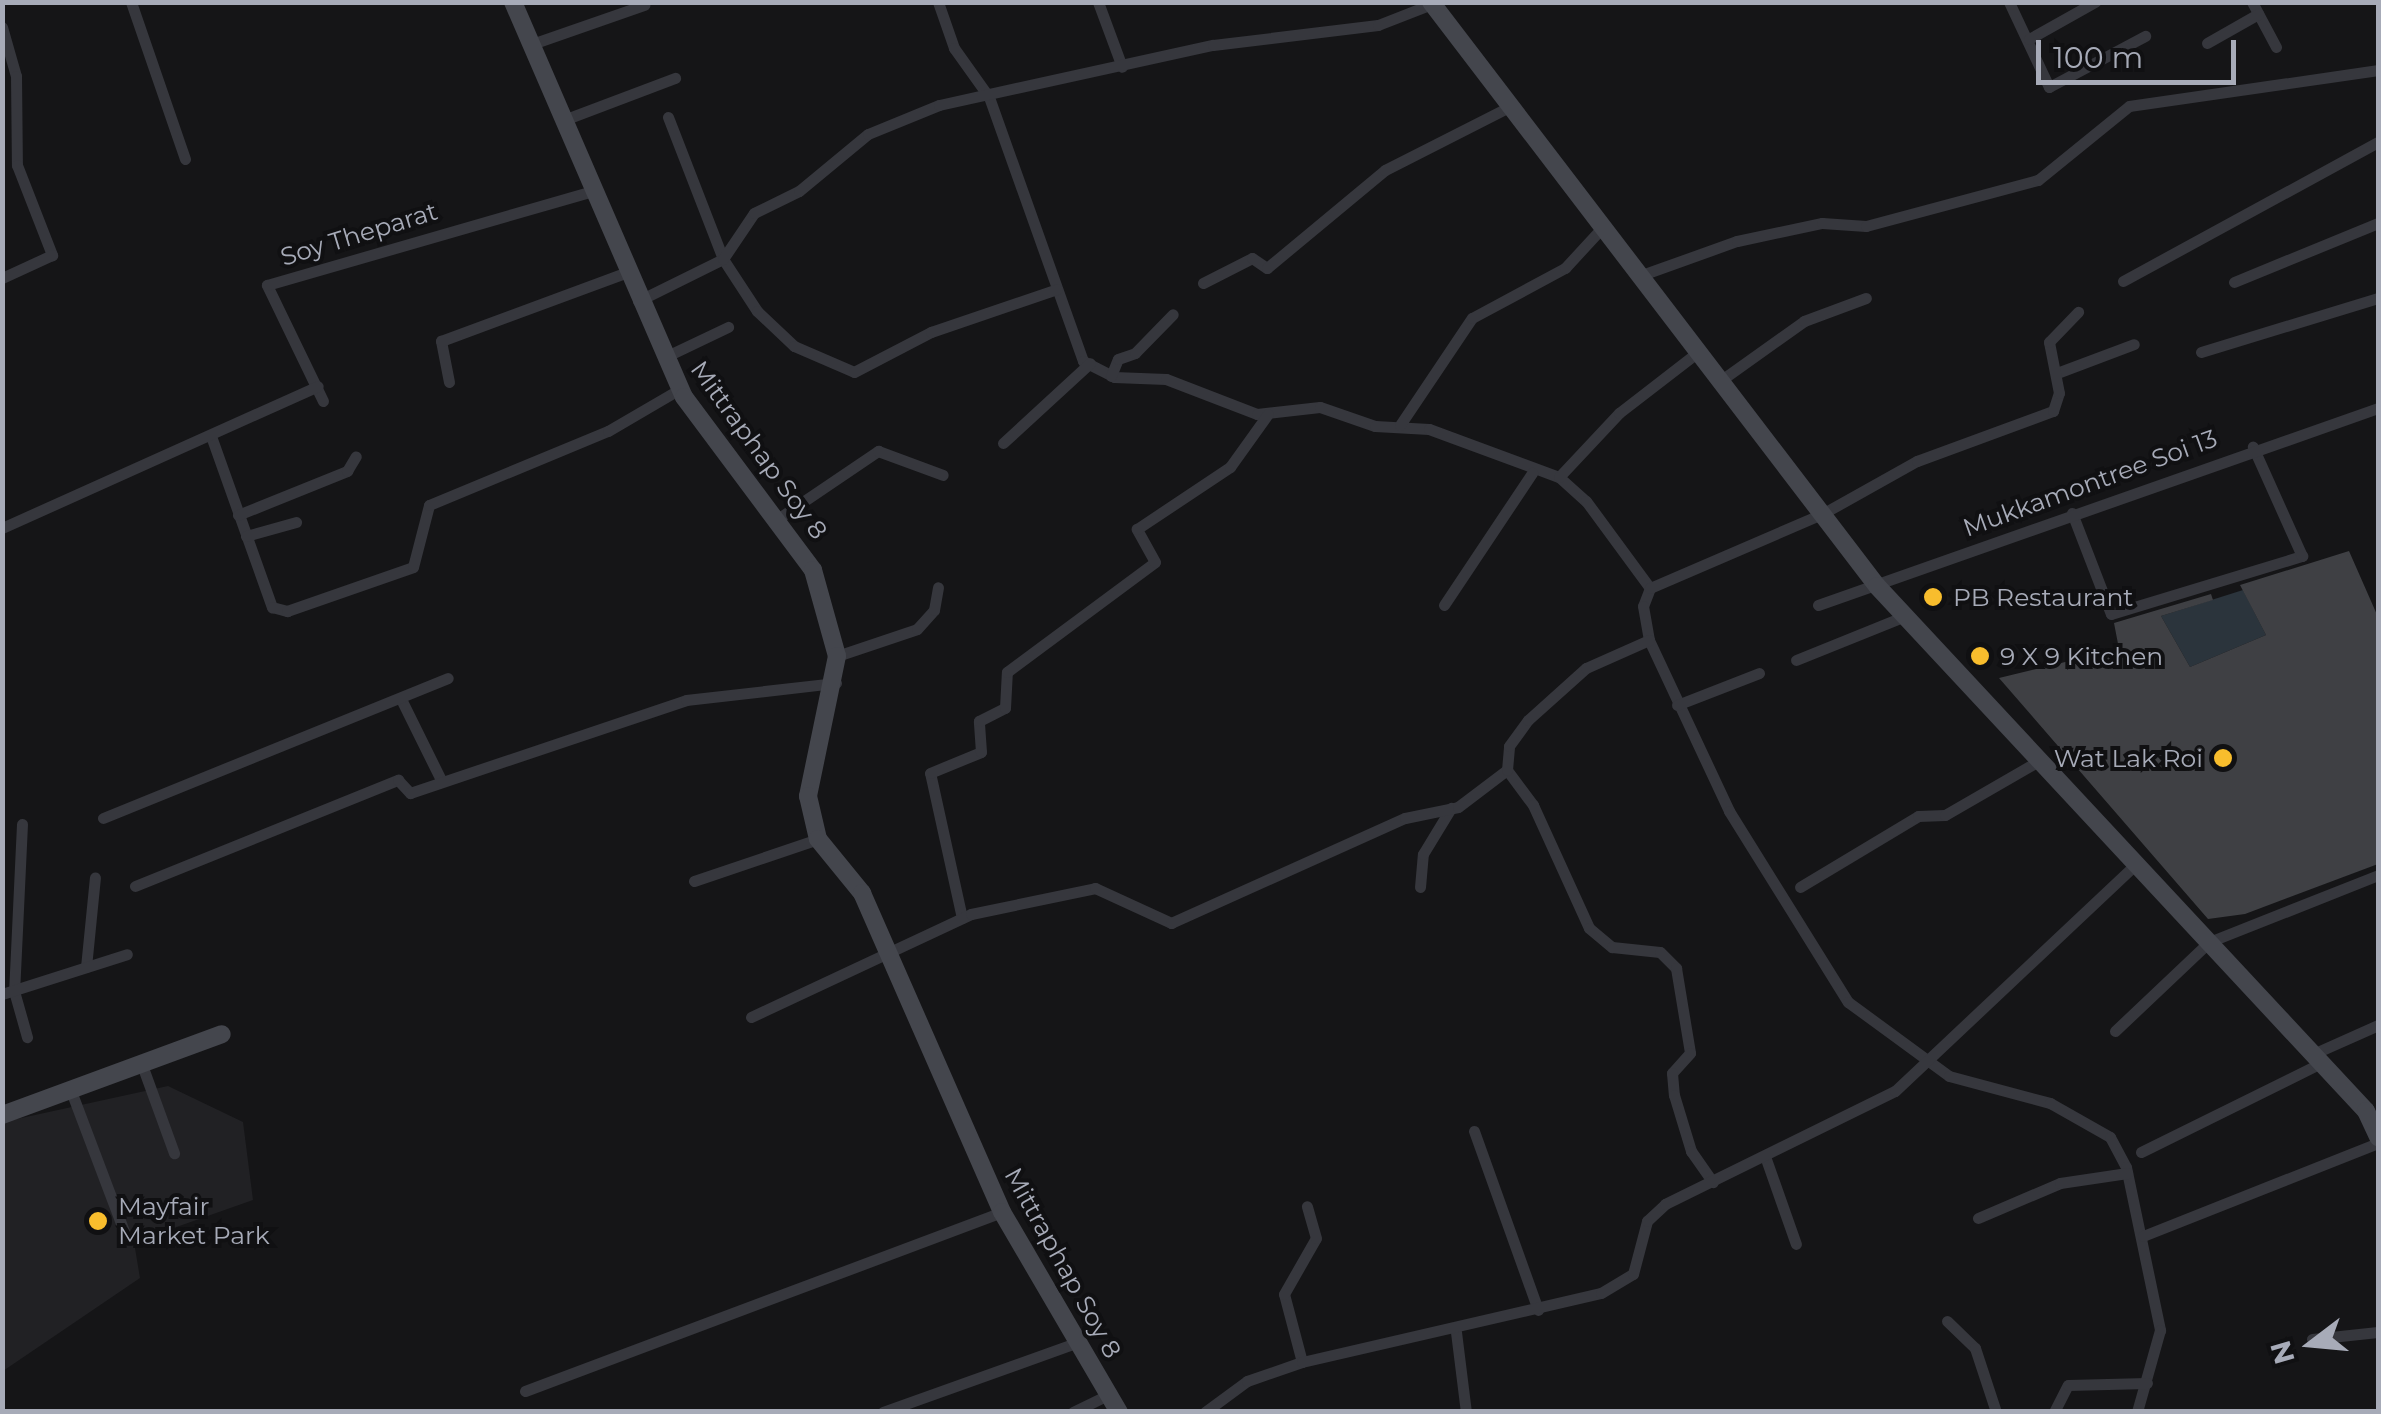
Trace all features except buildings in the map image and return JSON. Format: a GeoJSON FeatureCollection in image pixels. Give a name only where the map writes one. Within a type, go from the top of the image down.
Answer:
{"type":"FeatureCollection","features":[{"type":"Feature","properties":{"kind":"street"},"geometry":{"type":"LineString","coordinates":[[131,2],[186,160]]}},
{"type":"Feature","properties":{"kind":"street","name":"Mittraphap Soy 8"},"geometry":{"type":"LineString","coordinates":[[513,2],[589,192],[680,389],[780,518],[814,570],[838,656],[836,684],[808,796],[818,839],[862,893],[894,956],[1002,1212],[1119,1412]]}},
{"type":"Feature","properties":{"kind":"street"},"geometry":{"type":"LineString","coordinates":[[938,2],[954,48],[989,96],[1057,289],[1090,363],[1111,376],[1166,378],[1268,414],[1320,407],[1375,426],[1430,429],[1532,473],[1559,477],[1650,588]]}},
{"type":"Feature","properties":{"kind":"street"},"geometry":{"type":"LineString","coordinates":[[1098,2],[1122,66]]}},
{"type":"Feature","properties":{"kind":"street"},"geometry":{"type":"LineString","coordinates":[[2009,2],[2050,86],[2145,36]]}},
{"type":"Feature","properties":{"kind":"street"},"geometry":{"type":"LineString","coordinates":[[2029,39],[2096,2]]}},
{"type":"Feature","properties":{"kind":"street"},"geometry":{"type":"LineString","coordinates":[[638,302],[723,259],[754,213],[799,191],[868,134],[939,104],[1212,45],[1378,25],[1431,3],[1511,106],[1599,231],[1639,276],[1878,586],[2139,861],[2366,1111],[2378,1140],[2142,1236]]}},
{"type":"Feature","properties":{"kind":"street"},"geometry":{"type":"LineString","coordinates":[[532,44],[644,5]]}},
{"type":"Feature","properties":{"kind":"street"},"geometry":{"type":"LineString","coordinates":[[2207,43],[2255,8],[2276,47]]}},
{"type":"Feature","properties":{"kind":"street"},"geometry":{"type":"LineString","coordinates":[[2,27],[16,76],[18,165],[52,254],[2,278]]}},
{"type":"Feature","properties":{"kind":"street"},"geometry":{"type":"LineString","coordinates":[[1639,276],[1738,241],[1822,223],[1866,226],[2038,180],[2128,106],[2378,70]]}},
{"type":"Feature","properties":{"kind":"street"},"geometry":{"type":"LineString","coordinates":[[560,122],[676,78]]}},
{"type":"Feature","properties":{"kind":"street"},"geometry":{"type":"LineString","coordinates":[[1204,283],[1252,258],[1267,268],[1385,170],[1511,106]]}},
{"type":"Feature","properties":{"kind":"street"},"geometry":{"type":"LineString","coordinates":[[668,116],[723,259],[756,311],[794,346],[854,372],[931,332],[1057,289]]}},
{"type":"Feature","properties":{"kind":"street"},"geometry":{"type":"LineString","coordinates":[[2123,281],[2378,142]]}},
{"type":"Feature","properties":{"kind":"street","name":"Soy Theparat"},"geometry":{"type":"LineString","coordinates":[[323,400],[267,285],[589,192]]}},
{"type":"Feature","properties":{"kind":"street"},"geometry":{"type":"LineString","coordinates":[[2234,282],[2378,223]]}},
{"type":"Feature","properties":{"kind":"street"},"geometry":{"type":"LineString","coordinates":[[1400,425],[1472,318],[1565,268],[1599,231]]}},
{"type":"Feature","properties":{"kind":"street"},"geometry":{"type":"LineString","coordinates":[[449,382],[441,341],[626,273]]}},
{"type":"Feature","properties":{"kind":"street"},"geometry":{"type":"LineString","coordinates":[[1720,381],[1804,321],[1866,298]]}},
{"type":"Feature","properties":{"kind":"street"},"geometry":{"type":"LineString","coordinates":[[2201,352],[2378,298]]}},
{"type":"Feature","properties":{"kind":"street"},"geometry":{"type":"LineString","coordinates":[[2078,312],[2049,342],[2057,373],[2053,411],[1917,461],[1822,514],[1650,588],[1643,606],[1649,640],[1729,811],[1848,1002],[1924,1062],[1974,1088],[2050,1102],[2110,1137],[2126,1173],[2160,1330],[2136,1412]]}},
{"type":"Feature","properties":{"kind":"street"},"geometry":{"type":"LineString","coordinates":[[1111,376],[1118,358],[1135,353],[1172,314]]}},
{"type":"Feature","properties":{"kind":"street"},"geometry":{"type":"LineString","coordinates":[[665,357],[728,327]]}},
{"type":"Feature","properties":{"kind":"street"},"geometry":{"type":"LineString","coordinates":[[2057,373],[2134,344]]}},
{"type":"Feature","properties":{"kind":"street"},"geometry":{"type":"LineString","coordinates":[[1559,477],[1619,413],[1698,352]]}},
{"type":"Feature","properties":{"kind":"street"},"geometry":{"type":"LineString","coordinates":[[1003,444],[1090,363]]}},
{"type":"Feature","properties":{"kind":"street"},"geometry":{"type":"LineString","coordinates":[[2,528],[318,386]]}},
{"type":"Feature","properties":{"kind":"street"},"geometry":{"type":"LineString","coordinates":[[211,436],[272,607],[287,612],[388,580],[413,568],[421,517],[443,496],[581,444],[680,389]]}},
{"type":"Feature","properties":{"kind":"street","name":"Mukkamontree Soi 13"},"geometry":{"type":"LineString","coordinates":[[1818,604],[1878,586],[2252,447],[2378,408]]}},
{"type":"Feature","properties":{"kind":"street"},"geometry":{"type":"LineString","coordinates":[[962,918],[930,773],[981,752],[980,720],[1005,708],[1007,672],[1155,562],[1137,529],[1230,467],[1268,414]]}},
{"type":"Feature","properties":{"kind":"street"},"geometry":{"type":"LineString","coordinates":[[2072,513],[2111,614],[2302,556],[2252,447]]}},
{"type":"Feature","properties":{"kind":"street"},"geometry":{"type":"LineString","coordinates":[[780,518],[878,451],[943,476]]}},
{"type":"Feature","properties":{"kind":"street"},"geometry":{"type":"LineString","coordinates":[[238,515],[347,471],[356,456]]}},
{"type":"Feature","properties":{"kind":"street"},"geometry":{"type":"LineString","coordinates":[[1444,605],[1532,473]]}},
{"type":"Feature","properties":{"kind":"street"},"geometry":{"type":"LineString","coordinates":[[246,536],[296,522]]}},
{"type":"Feature","properties":{"kind":"street"},"geometry":{"type":"LineString","coordinates":[[838,656],[917,629],[934,610],[938,587]]}},
{"type":"Feature","properties":{"kind":"street"},"geometry":{"type":"LineString","coordinates":[[1796,660],[1905,616]]}},
{"type":"Feature","properties":{"kind":"street"},"geometry":{"type":"LineString","coordinates":[[1649,640],[1586,668],[1528,720],[1509,746],[1507,770],[1533,805],[1589,928],[1612,947],[1660,952],[1676,968],[1687,998],[1690,1053],[1672,1073],[1674,1094],[1691,1151],[1713,1182]]}},
{"type":"Feature","properties":{"kind":"street"},"geometry":{"type":"LineString","coordinates":[[1677,705],[1760,673]]}},
{"type":"Feature","properties":{"kind":"street"},"geometry":{"type":"LineString","coordinates":[[103,818],[448,678]]}},
{"type":"Feature","properties":{"kind":"street"},"geometry":{"type":"LineString","coordinates":[[135,886],[398,780],[410,793],[686,700],[836,684]]}},
{"type":"Feature","properties":{"kind":"street"},"geometry":{"type":"LineString","coordinates":[[401,700],[441,780]]}},
{"type":"Feature","properties":{"kind":"street"},"geometry":{"type":"LineString","coordinates":[[1800,886],[1918,816],[1945,815],[2042,759]]}},
{"type":"Feature","properties":{"kind":"street"},"geometry":{"type":"LineString","coordinates":[[751,1017],[894,956],[962,918],[1095,888],[1171,923],[1405,818],[1450,808],[1507,770]]}},
{"type":"Feature","properties":{"kind":"street"},"geometry":{"type":"LineString","coordinates":[[1420,887],[1423,854],[1450,808]]}},
{"type":"Feature","properties":{"kind":"street"},"geometry":{"type":"LineString","coordinates":[[22,824],[8,993],[27,1037]]}},
{"type":"Feature","properties":{"kind":"street"},"geometry":{"type":"LineString","coordinates":[[694,881],[818,839]]}},
{"type":"Feature","properties":{"kind":"street"},"geometry":{"type":"LineString","coordinates":[[1205,1412],[1247,1382],[1302,1362],[1456,1332],[1601,1293],[1633,1274],[1647,1221],[1713,1182],[1766,1159],[1895,1091],[2139,861]]}},
{"type":"Feature","properties":{"kind":"street"},"geometry":{"type":"LineString","coordinates":[[2115,1032],[2209,942],[2378,876]]}},
{"type":"Feature","properties":{"kind":"street"},"geometry":{"type":"LineString","coordinates":[[86,967],[95,877]]}},
{"type":"Feature","properties":{"kind":"street"},"geometry":{"type":"LineString","coordinates":[[8,993],[127,954]]}},
{"type":"Feature","properties":{"kind":"street"},"geometry":{"type":"LineString","coordinates":[[2141,1152],[2378,1025]]}},
{"type":"Feature","properties":{"kind":"street"},"geometry":{"type":"LineString","coordinates":[[2,1115],[222,1034]]}},
{"type":"Feature","properties":{"kind":"street"},"geometry":{"type":"LineString","coordinates":[[142,1066],[174,1154]]}},
{"type":"Feature","properties":{"kind":"street"},"geometry":{"type":"LineString","coordinates":[[72,1091],[127,1239]]}},
{"type":"Feature","properties":{"kind":"street"},"geometry":{"type":"LineString","coordinates":[[1474,1130],[1538,1310]]}},
{"type":"Feature","properties":{"kind":"street"},"geometry":{"type":"LineString","coordinates":[[1766,1159],[1796,1244]]}},
{"type":"Feature","properties":{"kind":"street"},"geometry":{"type":"LineString","coordinates":[[1978,1218],[2060,1184],[2126,1173]]}},
{"type":"Feature","properties":{"kind":"street"},"geometry":{"type":"LineString","coordinates":[[1302,1362],[1284,1294],[1316,1238],[1306,1206]]}},
{"type":"Feature","properties":{"kind":"street"},"geometry":{"type":"LineString","coordinates":[[525,1391],[1002,1212]]}},
{"type":"Feature","properties":{"kind":"street"},"geometry":{"type":"LineString","coordinates":[[1947,1322],[1975,1348],[1996,1412]]}},
{"type":"Feature","properties":{"kind":"street"},"geometry":{"type":"LineString","coordinates":[[1456,1332],[1466,1412]]}},
{"type":"Feature","properties":{"kind":"street"},"geometry":{"type":"LineString","coordinates":[[2312,1339],[2378,1332]]}},
{"type":"Feature","properties":{"kind":"street"},"geometry":{"type":"LineString","coordinates":[[883,1412],[1076,1343]]}},
{"type":"Feature","properties":{"kind":"street"},"geometry":{"type":"LineString","coordinates":[[2054,1412],[2068,1385],[2147,1383]]}},
{"type":"Feature","properties":{"kind":"street"},"geometry":{"type":"LineString","coordinates":[[1073,1412],[1108,1395]]}},
{"type":"Feature","properties":{"kind":"shaded area"},"geometry":{"type":"Polygon","coordinates":[[[2243,590],[2266,635],[2190,667],[2161,616],[2243,590]]]}},
{"type":"Feature","properties":{"kind":"shaded area","name":"Mayfair Market Park"},"geometry":{"type":"Polygon","coordinates":[[[168,1086],[243,1122],[253,1200],[134,1242],[140,1278],[3,1371],[3,1122],[168,1086]]]}},
{"type":"Feature","properties":{"kind":"place","name":"PB Restaurant"},"geometry":{"type":"Point","coordinates":[1933,597]}},
{"type":"Feature","properties":{"kind":"place","name":"9 X 9 Kitchen"},"geometry":{"type":"Point","coordinates":[1980,656]}},
{"type":"Feature","properties":{"kind":"place","name":"Wat Lak Roi"},"geometry":{"type":"Point","coordinates":[2223,758]}},
{"type":"Feature","properties":{"kind":"place","name":"Mayfair Market Park"},"geometry":{"type":"Point","coordinates":[98,1221]}}]}
